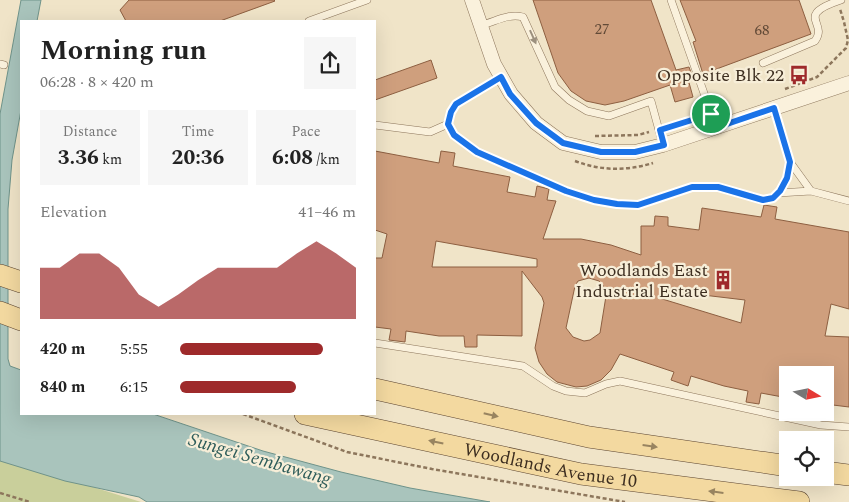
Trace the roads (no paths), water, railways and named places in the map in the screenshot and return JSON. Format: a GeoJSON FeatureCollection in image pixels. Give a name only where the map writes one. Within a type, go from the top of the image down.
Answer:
{"type":"FeatureCollection","features":[{"type":"Feature","properties":{"kind":"main road"},"geometry":{"type":"LineString","coordinates":[[0,275],[20,282]]}},
{"type":"Feature","properties":{"kind":"main road"},"geometry":{"type":"LineString","coordinates":[[0,312],[20,320]]}},
{"type":"Feature","properties":{"kind":"main road","name":"Woodlands Avenue 10"},"geometry":{"type":"LineString","coordinates":[[376,390],[589,437],[779,465]]}},
{"type":"Feature","properties":{"kind":"main road","name":"Woodlands Avenue 10"},"geometry":{"type":"LineString","coordinates":[[311,415],[580,474],[799,502]]}},
{"type":"Feature","properties":{"kind":"main road"},"geometry":{"type":"LineString","coordinates":[[834,473],[849,475]]}},
{"type":"Feature","properties":{"kind":"street"},"geometry":{"type":"LineString","coordinates":[[472,0],[494,64],[510,94],[536,123],[563,143],[601,152],[635,152],[664,145],[849,83]]}},
{"type":"Feature","properties":{"kind":"lane"},"geometry":{"type":"LineString","coordinates":[[312,20],[367,0]]}},
{"type":"Feature","properties":{"kind":"lane"},"geometry":{"type":"LineString","coordinates":[[671,0],[711,114],[718,127]]}},
{"type":"Feature","properties":{"kind":"lane"},"geometry":{"type":"LineString","coordinates":[[763,63],[815,42],[818,37],[814,19],[815,14],[823,6],[839,1]]}},
{"type":"Feature","properties":{"kind":"lane"},"geometry":{"type":"LineString","coordinates":[[481,25],[507,16],[517,15],[523,17],[555,87],[569,100],[587,112],[609,116],[650,101],[652,102],[664,145]]}},
{"type":"Feature","properties":{"kind":"lane"},"geometry":{"type":"LineString","coordinates":[[501,77],[456,104],[451,112],[448,124],[454,135],[477,152],[566,191],[594,200],[638,205],[692,187],[718,187],[763,200],[773,198],[778,192],[787,178],[790,162]]}},
{"type":"Feature","properties":{"kind":"lane"},"geometry":{"type":"LineString","coordinates":[[774,108],[790,162],[811,191]]}},
{"type":"Feature","properties":{"kind":"lane"},"geometry":{"type":"LineString","coordinates":[[376,125],[430,132],[448,124]]}},
{"type":"Feature","properties":{"kind":"lane"},"geometry":{"type":"LineString","coordinates":[[778,192],[811,191],[849,201]]}},
{"type":"Feature","properties":{"kind":"lane"},"geometry":{"type":"LineString","coordinates":[[376,343],[523,366],[553,386],[566,391],[585,393],[606,384],[620,381],[821,425],[849,427]]}},
{"type":"Feature","properties":{"kind":"water","name":"Sungei Sembawang"},"geometry":{"type":"Polygon","coordinates":[[[21,0],[41,0],[37,20],[20,20],[20,116],[12,160],[8,209],[8,359],[10,366],[20,370],[20,415],[156,415],[263,451],[341,472],[410,488],[490,502],[147,502],[139,497],[65,481],[0,461],[0,114],[21,0]]]}},
{"type":"Feature","properties":{"kind":"place","name":"Opposite Blk 22"},"geometry":{"type":"Point","coordinates":[799,75]}},
{"type":"Feature","properties":{"kind":"place","name":"Woodlands East Industrial Estate"},"geometry":{"type":"Point","coordinates":[723,280]}}]}
